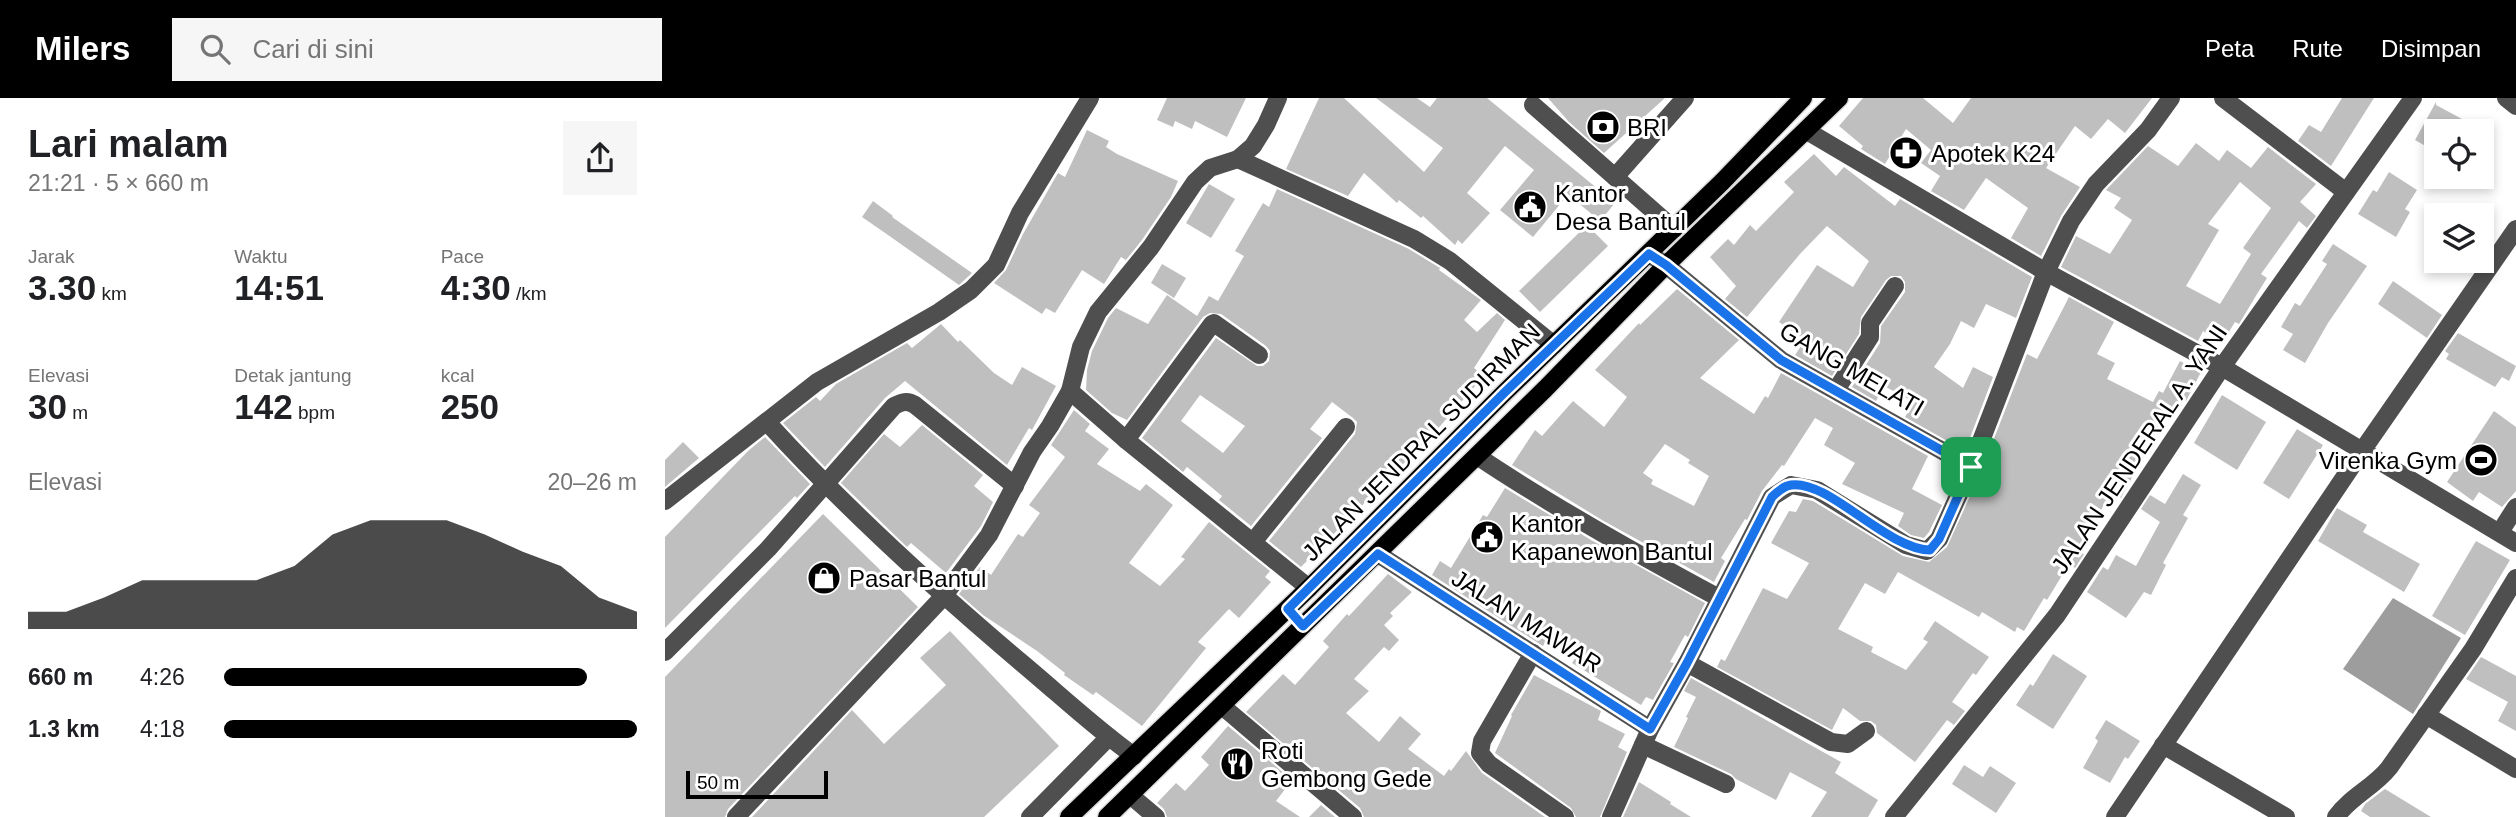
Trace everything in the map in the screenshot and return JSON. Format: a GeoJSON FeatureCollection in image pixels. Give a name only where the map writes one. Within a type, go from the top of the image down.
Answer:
{"type":"FeatureCollection","features":[{"type":"Feature","properties":{"kind":"main road"},"geometry":{"type":"LineString","coordinates":[[1776,98],[1797,104]]}},
{"type":"Feature","properties":{"kind":"main road","name":"JALAN JENDRAL SUDIRMAN"},"geometry":{"type":"LineString","coordinates":[[1107,817],[1378,554],[1666,265],[1839,98]]}},
{"type":"Feature","properties":{"kind":"main road","name":"JALAN JENDRAL SUDIRMAN"},"geometry":{"type":"LineString","coordinates":[[1069,817],[1288,609],[1649,254],[1797,104]]}},
{"type":"Feature","properties":{"kind":"main road"},"geometry":{"type":"LineString","coordinates":[[1288,609],[1303,626]]}},
{"type":"Feature","properties":{"kind":"street"},"geometry":{"type":"LineString","coordinates":[[665,501],[817,382],[939,312],[971,290],[996,265],[1020,213],[1090,98]]}},
{"type":"Feature","properties":{"kind":"street"},"geometry":{"type":"LineString","coordinates":[[736,817],[943,597],[989,535],[1032,452],[1070,391],[1081,347],[1098,312],[1151,247],[1195,182],[1210,168],[1238,159],[1260,136],[1278,98]]}},
{"type":"Feature","properties":{"kind":"street"},"geometry":{"type":"LineString","coordinates":[[1615,177],[1685,98]]}},
{"type":"Feature","properties":{"kind":"street"},"geometry":{"type":"LineString","coordinates":[[1611,817],[1646,737],[1772,497],[1778,491],[1791,485],[1817,490],[1906,545],[1927,551],[1939,539],[1971,467],[2046,272],[2079,206],[2096,184],[2148,130],[2171,98]]}},
{"type":"Feature","properties":{"kind":"street"},"geometry":{"type":"LineString","coordinates":[[2223,98],[2346,192]]}},
{"type":"Feature","properties":{"kind":"street","name":"JALAN JENDERAL A. YANI"},"geometry":{"type":"LineString","coordinates":[[1894,817],[2057,615],[2222,368],[2413,98]]}},
{"type":"Feature","properties":{"kind":"street"},"geometry":{"type":"LineString","coordinates":[[2506,98],[2516,106]]}},
{"type":"Feature","properties":{"kind":"street"},"geometry":{"type":"LineString","coordinates":[[1533,105],[1674,229]]}},
{"type":"Feature","properties":{"kind":"street"},"geometry":{"type":"LineString","coordinates":[[1807,131],[2046,272],[2222,368],[2516,543]]}},
{"type":"Feature","properties":{"kind":"street"},"geometry":{"type":"LineString","coordinates":[[1238,159],[1414,239],[1450,261],[1554,345]]}},
{"type":"Feature","properties":{"kind":"street"},"geometry":{"type":"LineString","coordinates":[[2115,817],[2362,450],[2516,229]]}},
{"type":"Feature","properties":{"kind":"street","name":"GANG MELATI"},"geometry":{"type":"LineString","coordinates":[[1649,254],[1781,360],[1971,467]]}},
{"type":"Feature","properties":{"kind":"street"},"geometry":{"type":"LineString","coordinates":[[1836,390],[1870,337],[1870,323],[1895,286]]}},
{"type":"Feature","properties":{"kind":"street"},"geometry":{"type":"LineString","coordinates":[[1126,440],[1212,324],[1222,327],[1259,355]]}},
{"type":"Feature","properties":{"kind":"street"},"geometry":{"type":"LineString","coordinates":[[1070,391],[1126,440],[1309,588]]}},
{"type":"Feature","properties":{"kind":"street"},"geometry":{"type":"LineString","coordinates":[[665,652],[768,549],[894,406],[905,401],[915,405],[1015,486]]}},
{"type":"Feature","properties":{"kind":"street"},"geometry":{"type":"LineString","coordinates":[[767,422],[826,485],[943,597],[1134,756]]}},
{"type":"Feature","properties":{"kind":"street"},"geometry":{"type":"LineString","coordinates":[[1254,542],[1346,427]]}},
{"type":"Feature","properties":{"kind":"street"},"geometry":{"type":"LineString","coordinates":[[1477,456],[1582,522],[1719,598]]}},
{"type":"Feature","properties":{"kind":"street"},"geometry":{"type":"LineString","coordinates":[[2500,532],[2516,507]]}},
{"type":"Feature","properties":{"kind":"street","name":"JALAN MAWAR"},"geometry":{"type":"LineString","coordinates":[[1378,554],[1533,653],[1646,737],[1726,784]]}},
{"type":"Feature","properties":{"kind":"street"},"geometry":{"type":"LineString","coordinates":[[2336,817],[2379,780],[2473,649],[2516,578]]}},
{"type":"Feature","properties":{"kind":"street"},"geometry":{"type":"LineString","coordinates":[[1533,653],[1482,741],[1480,753],[1489,764],[1565,817]]}},
{"type":"Feature","properties":{"kind":"street"},"geometry":{"type":"LineString","coordinates":[[1687,663],[1831,742],[1848,744],[1866,731]]}},
{"type":"Feature","properties":{"kind":"street"},"geometry":{"type":"LineString","coordinates":[[1222,706],[1353,817]]}},
{"type":"Feature","properties":{"kind":"street"},"geometry":{"type":"LineString","coordinates":[[2426,715],[2516,769]]}},
{"type":"Feature","properties":{"kind":"street"},"geometry":{"type":"LineString","coordinates":[[1030,817],[1109,737]]}},
{"type":"Feature","properties":{"kind":"street"},"geometry":{"type":"LineString","coordinates":[[2163,746],[2285,817]]}},
{"type":"Feature","properties":{"kind":"street"},"geometry":{"type":"LineString","coordinates":[[1130,795],[1156,817]]}},
{"type":"Feature","properties":{"kind":"shaded area"},"geometry":{"type":"Polygon","coordinates":[[[2393,598],[2461,638],[2413,714],[2343,669],[2393,598]]]}},
{"type":"Feature","properties":{"kind":"building"},"geometry":{"type":"Polygon","coordinates":[[[1167,98],[1246,98],[1227,137],[1195,121],[1192,129],[1175,121],[1173,127],[1157,120],[1167,98]]]}},
{"type":"Feature","properties":{"kind":"building"},"geometry":{"type":"Polygon","coordinates":[[[1319,98],[1344,98],[1424,172],[1443,148],[1376,98],[1417,98],[1430,107],[1437,98],[1487,98],[1615,203],[1600,221],[1570,196],[1566,197],[1533,237],[1500,210],[1534,170],[1505,146],[1467,193],[1490,213],[1462,244],[1458,240],[1455,245],[1423,216],[1421,218],[1399,200],[1397,203],[1364,173],[1348,196],[1286,169],[1319,98]]]}},
{"type":"Feature","properties":{"kind":"building","name":"BRI"},"geometry":{"type":"Polygon","coordinates":[[[1548,98],[1665,98],[1604,153],[1569,122],[1548,98]]]}},
{"type":"Feature","properties":{"kind":"building"},"geometry":{"type":"Polygon","coordinates":[[[1863,98],[1923,98],[1953,123],[1971,98],[2152,98],[2125,133],[2108,119],[2091,139],[2075,126],[2046,168],[2080,187],[2061,216],[2041,256],[2011,238],[2028,208],[1986,178],[1964,210],[1931,191],[1940,176],[1921,163],[1931,150],[1906,129],[1885,164],[1861,149],[1863,146],[1839,126],[1863,98]]]}},
{"type":"Feature","properties":{"kind":"building"},"geometry":{"type":"Polygon","coordinates":[[[2342,98],[2374,98],[2331,166],[2298,141],[2309,125],[2321,132],[2342,98]]]}},
{"type":"Feature","properties":{"kind":"building"},"geometry":{"type":"Polygon","coordinates":[[[2436,102],[2436,105],[2462,119],[2427,119],[2436,102]]]}},
{"type":"Feature","properties":{"kind":"building"},"geometry":{"type":"Polygon","coordinates":[[[2424,124],[2424,145],[2415,140],[2424,124]]]}},
{"type":"Feature","properties":{"kind":"building"},"geometry":{"type":"Polygon","coordinates":[[[1087,130],[1109,141],[1106,147],[1117,154],[1178,181],[1171,197],[1142,240],[1126,260],[1121,257],[1104,284],[1082,270],[1055,313],[1046,308],[1042,314],[994,283],[1006,270],[1058,173],[1065,177],[1087,130]]]}},
{"type":"Feature","properties":{"kind":"building"},"geometry":{"type":"Polygon","coordinates":[[[2196,143],[2219,161],[2227,150],[2251,168],[2268,147],[2316,184],[2300,202],[2316,216],[2307,228],[2299,221],[2261,274],[2267,278],[2239,324],[2235,322],[2222,343],[2203,331],[2198,341],[2061,267],[2076,236],[2110,254],[2132,220],[2114,208],[2121,198],[2106,190],[2148,146],[2178,166],[2196,143]],[[2240,182],[2208,224],[2219,230],[2186,286],[2220,304],[2251,254],[2243,248],[2271,208],[2240,182]]]}},
{"type":"Feature","properties":{"kind":"building"},"geometry":{"type":"Polygon","coordinates":[[[1814,154],[1836,176],[1844,167],[1895,206],[1900,199],[2032,277],[2016,318],[1986,304],[1974,328],[1961,321],[1950,344],[1934,367],[1963,388],[1973,367],[1993,377],[1965,451],[1905,417],[1914,402],[1884,386],[1876,401],[1852,387],[1880,343],[1881,326],[1905,292],[1905,282],[1901,276],[1891,276],[1886,280],[1861,317],[1859,334],[1832,376],[1795,355],[1805,340],[1779,322],[1817,265],[1853,287],[1869,261],[1827,226],[1747,317],[1725,299],[1736,286],[1710,257],[1728,239],[1734,245],[1750,225],[1756,231],[1794,192],[1784,182],[1814,154]]]}},
{"type":"Feature","properties":{"kind":"building"},"geometry":{"type":"Polygon","coordinates":[[[2389,172],[2417,190],[2405,209],[2410,212],[2396,237],[2358,214],[2373,190],[2377,192],[2389,172]]]}},
{"type":"Feature","properties":{"kind":"building"},"geometry":{"type":"Polygon","coordinates":[[[1209,184],[1235,199],[1211,238],[1186,223],[1209,184]]]}},
{"type":"Feature","properties":{"kind":"building"},"geometry":{"type":"Polygon","coordinates":[[[1277,189],[1409,249],[1440,268],[1439,270],[1481,300],[1464,320],[1477,332],[1497,313],[1505,320],[1474,368],[1484,376],[1434,433],[1301,567],[1269,541],[1355,434],[1357,422],[1353,418],[1332,402],[1310,429],[1322,438],[1251,526],[1219,500],[1222,496],[1187,467],[1183,472],[1142,438],[1216,338],[1257,366],[1263,366],[1269,361],[1270,351],[1266,346],[1221,314],[1210,313],[1203,317],[1127,420],[1112,413],[1086,390],[1092,351],[1108,318],[1116,308],[1148,324],[1167,295],[1197,316],[1209,296],[1218,301],[1244,256],[1235,251],[1263,203],[1269,207],[1277,189]],[[1200,395],[1181,421],[1223,453],[1245,426],[1200,395]]]}},
{"type":"Feature","properties":{"kind":"building"},"geometry":{"type":"Polygon","coordinates":[[[873,201],[972,273],[959,285],[862,217],[873,201]]]}},
{"type":"Feature","properties":{"kind":"building"},"geometry":{"type":"Polygon","coordinates":[[[1587,225],[1608,246],[1540,312],[1519,291],[1587,225]]]}},
{"type":"Feature","properties":{"kind":"building"},"geometry":{"type":"Polygon","coordinates":[[[2333,244],[2367,266],[2328,323],[2305,363],[2283,350],[2293,334],[2281,327],[2295,303],[2300,306],[2327,264],[2322,261],[2333,244]]]}},
{"type":"Feature","properties":{"kind":"building"},"geometry":{"type":"Polygon","coordinates":[[[1162,264],[1186,278],[1174,298],[1151,283],[1162,264]]]}},
{"type":"Feature","properties":{"kind":"building"},"geometry":{"type":"Polygon","coordinates":[[[2393,281],[2442,315],[2427,338],[2378,304],[2393,281]]]}},
{"type":"Feature","properties":{"kind":"building"},"geometry":{"type":"Polygon","coordinates":[[[1677,289],[1739,340],[1700,378],[1754,414],[1765,396],[1768,398],[1781,373],[1928,456],[1912,489],[1942,505],[1929,532],[1924,538],[1911,535],[1898,526],[1904,513],[1842,484],[1855,463],[1824,445],[1833,428],[1815,418],[1784,466],[1782,465],[1762,491],[1747,520],[1745,519],[1721,558],[1725,561],[1714,582],[1602,520],[1512,465],[1535,430],[1542,436],[1573,401],[1604,427],[1627,397],[1595,370],[1639,323],[1640,325],[1677,289]],[[1665,444],[1643,473],[1653,480],[1651,484],[1694,506],[1709,476],[1688,463],[1690,460],[1665,444]]]}},
{"type":"Feature","properties":{"kind":"building"},"geometry":{"type":"Polygon","coordinates":[[[2069,297],[2114,322],[2097,354],[2115,363],[2107,379],[2153,402],[2159,391],[2163,393],[2180,361],[2201,372],[2186,401],[2182,399],[2171,419],[2165,416],[2121,498],[2111,491],[2085,541],[2088,542],[2081,553],[2084,554],[2075,568],[2069,564],[2024,631],[2017,627],[2015,632],[1982,612],[1979,617],[1898,572],[1885,594],[1865,583],[1838,629],[1873,647],[1871,652],[1906,670],[1928,642],[1923,639],[1935,621],[1989,657],[1976,675],[1973,673],[1952,702],[1965,711],[1954,725],[1947,720],[1915,762],[1877,733],[1876,725],[1871,721],[1860,721],[1843,708],[1832,730],[1717,667],[1721,659],[1725,661],[1763,588],[1787,599],[1809,563],[1771,543],[1789,511],[1796,512],[1803,499],[1813,501],[1903,556],[1929,562],[1947,547],[1981,472],[2027,354],[2037,359],[2069,297]]]}},
{"type":"Feature","properties":{"kind":"building"},"geometry":{"type":"Polygon","coordinates":[[[941,324],[994,373],[1012,385],[1022,367],[1056,386],[1032,430],[1029,428],[1007,465],[905,381],[885,398],[825,467],[783,423],[816,397],[820,401],[836,384],[907,343],[912,348],[941,324]]]}},
{"type":"Feature","properties":{"kind":"building"},"geometry":{"type":"Polygon","coordinates":[[[2458,333],[2516,366],[2509,381],[2502,377],[2495,387],[2446,359],[2449,354],[2445,351],[2458,333]]]}},
{"type":"Feature","properties":{"kind":"building"},"geometry":{"type":"Polygon","coordinates":[[[2222,395],[2266,422],[2237,470],[2194,443],[2222,395]]]}},
{"type":"Feature","properties":{"kind":"building"},"geometry":{"type":"Polygon","coordinates":[[[1074,410],[1090,424],[1085,431],[1109,449],[1097,464],[1140,491],[1146,484],[1173,505],[1129,563],[1160,586],[1185,559],[1181,557],[1209,522],[1270,571],[1265,577],[1271,582],[1239,618],[1229,609],[1198,642],[1206,648],[1142,726],[1096,692],[1093,695],[1064,675],[1065,673],[1037,651],[983,615],[959,594],[980,567],[991,575],[1018,534],[1023,537],[1040,513],[1029,505],[1065,457],[1051,445],[1074,410]]]}},
{"type":"Feature","properties":{"kind":"building","name":"Virenka Gym"},"geometry":{"type":"Polygon","coordinates":[[[2494,411],[2516,427],[2516,491],[2502,507],[2479,492],[2473,501],[2447,482],[2494,411]]]}},
{"type":"Feature","properties":{"kind":"building"},"geometry":{"type":"Polygon","coordinates":[[[922,425],[983,475],[974,486],[993,502],[981,526],[946,573],[911,543],[907,547],[841,483],[884,434],[900,447],[922,425]]]}},
{"type":"Feature","properties":{"kind":"building"},"geometry":{"type":"Polygon","coordinates":[[[2297,429],[2323,445],[2289,499],[2263,483],[2297,429]]]}},
{"type":"Feature","properties":{"kind":"building"},"geometry":{"type":"Polygon","coordinates":[[[765,437],[810,484],[665,628],[665,537],[748,451],[765,437]]]}},
{"type":"Feature","properties":{"kind":"building"},"geometry":{"type":"Polygon","coordinates":[[[683,442],[699,458],[665,487],[665,460],[683,442]]]}},
{"type":"Feature","properties":{"kind":"building"},"geometry":{"type":"Polygon","coordinates":[[[2183,474],[2201,485],[2183,515],[2188,518],[2163,563],[2166,565],[2151,595],[2144,592],[2126,618],[2087,592],[2103,567],[2108,570],[2116,555],[2136,566],[2160,522],[2141,509],[2150,495],[2165,504],[2183,474]]]}},
{"type":"Feature","properties":{"kind":"building"},"geometry":{"type":"Polygon","coordinates":[[[1505,488],[1591,540],[1705,603],[1688,637],[1685,635],[1670,662],[1674,663],[1653,700],[1646,697],[1641,705],[1572,663],[1576,657],[1546,641],[1543,646],[1432,575],[1440,561],[1451,568],[1483,515],[1487,517],[1505,488]]]}},
{"type":"Feature","properties":{"kind":"building"},"geometry":{"type":"Polygon","coordinates":[[[2337,508],[2367,525],[2363,532],[2420,564],[2404,592],[2318,541],[2337,508]]]}},
{"type":"Feature","properties":{"kind":"building"},"geometry":{"type":"Polygon","coordinates":[[[823,514],[918,607],[728,809],[725,817],[665,817],[665,677],[823,514]]]}},
{"type":"Feature","properties":{"kind":"building"},"geometry":{"type":"Polygon","coordinates":[[[2476,541],[2510,560],[2465,635],[2432,616],[2476,541]]]}},
{"type":"Feature","properties":{"kind":"building"},"geometry":{"type":"Polygon","coordinates":[[[1388,574],[1412,592],[1390,613],[1393,616],[1384,625],[1399,640],[1389,651],[1384,647],[1354,679],[1369,691],[1346,713],[1379,742],[1400,716],[1421,734],[1408,749],[1444,776],[1466,751],[1482,773],[1545,817],[1364,817],[1360,808],[1246,712],[1283,674],[1295,685],[1329,647],[1323,641],[1388,574]]]}},
{"type":"Feature","properties":{"kind":"building","name":"Pasar Bantul"},"geometry":{"type":"Polygon","coordinates":[[[950,631],[1059,746],[984,817],[752,817],[852,710],[884,744],[946,685],[920,658],[950,631]]]}},
{"type":"Feature","properties":{"kind":"building"},"geometry":{"type":"Polygon","coordinates":[[[2053,654],[2087,676],[2053,729],[2016,705],[2030,684],[2033,686],[2053,654]]]}},
{"type":"Feature","properties":{"kind":"building"},"geometry":{"type":"Polygon","coordinates":[[[2481,657],[2516,676],[2516,731],[2498,721],[2508,702],[2466,679],[2481,657]]]}},
{"type":"Feature","properties":{"kind":"building"},"geometry":{"type":"Polygon","coordinates":[[[1534,675],[1601,711],[1598,720],[1625,734],[1618,747],[1627,752],[1600,817],[1576,817],[1571,808],[1495,753],[1511,715],[1534,675]]]}},
{"type":"Feature","properties":{"kind":"building"},"geometry":{"type":"Polygon","coordinates":[[[1691,678],[1841,762],[1835,773],[1878,800],[1868,817],[1811,817],[1827,792],[1790,772],[1776,800],[1731,774],[1674,747],[1696,697],[1684,691],[1691,678]]]}},
{"type":"Feature","properties":{"kind":"building"},"geometry":{"type":"Polygon","coordinates":[[[2106,720],[2140,741],[2128,759],[2125,757],[2110,783],[2083,768],[2098,741],[2095,738],[2106,720]]]}},
{"type":"Feature","properties":{"kind":"building"},"geometry":{"type":"Polygon","coordinates":[[[1228,726],[1292,780],[1276,801],[1300,817],[1167,817],[1164,809],[1157,803],[1176,783],[1185,791],[1209,765],[1201,757],[1228,726]]]}},
{"type":"Feature","properties":{"kind":"building"},"geometry":{"type":"Polygon","coordinates":[[[1964,765],[1983,777],[1990,766],[2016,783],[1996,813],[1952,784],[1964,765]]]}},
{"type":"Feature","properties":{"kind":"building"},"geometry":{"type":"Polygon","coordinates":[[[1639,782],[1671,802],[1670,804],[1691,817],[1623,817],[1639,782]]]}},
{"type":"Feature","properties":{"kind":"building"},"geometry":{"type":"Polygon","coordinates":[[[2385,789],[2431,817],[2370,817],[2361,811],[2365,804],[2385,789]]]}},
{"type":"Feature","properties":{"kind":"building"},"geometry":{"type":"Polygon","coordinates":[[[1321,805],[1335,817],[1309,817],[1321,805]]]}},
{"type":"Feature","properties":{"kind":"place","name":"BRI"},"geometry":{"type":"Point","coordinates":[1603,127]}},
{"type":"Feature","properties":{"kind":"place","name":"Apotek K24"},"geometry":{"type":"Point","coordinates":[1906,153]}},
{"type":"Feature","properties":{"kind":"place","name":"Kantor Desa Bantul"},"geometry":{"type":"Point","coordinates":[1530,207]}},
{"type":"Feature","properties":{"kind":"place","name":"Virenka Gym"},"geometry":{"type":"Point","coordinates":[2481,460]}},
{"type":"Feature","properties":{"kind":"place","name":"Kantor Kapanewon Bantul"},"geometry":{"type":"Point","coordinates":[1487,537]}},
{"type":"Feature","properties":{"kind":"place","name":"Pasar Bantul"},"geometry":{"type":"Point","coordinates":[824,578]}},
{"type":"Feature","properties":{"kind":"place","name":"Roti Gembong Gede"},"geometry":{"type":"Point","coordinates":[1237,764]}},
{"type":"Feature","properties":{"kind":"route"},"geometry":{"type":"LineString","coordinates":[[1649,254],[1781,360],[1971,467],[1939,539],[1927,551],[1906,545],[1817,490],[1791,485],[1778,491],[1772,497],[1650,729],[1378,554],[1303,626],[1288,609],[1504,393],[1649,254]]}}]}
